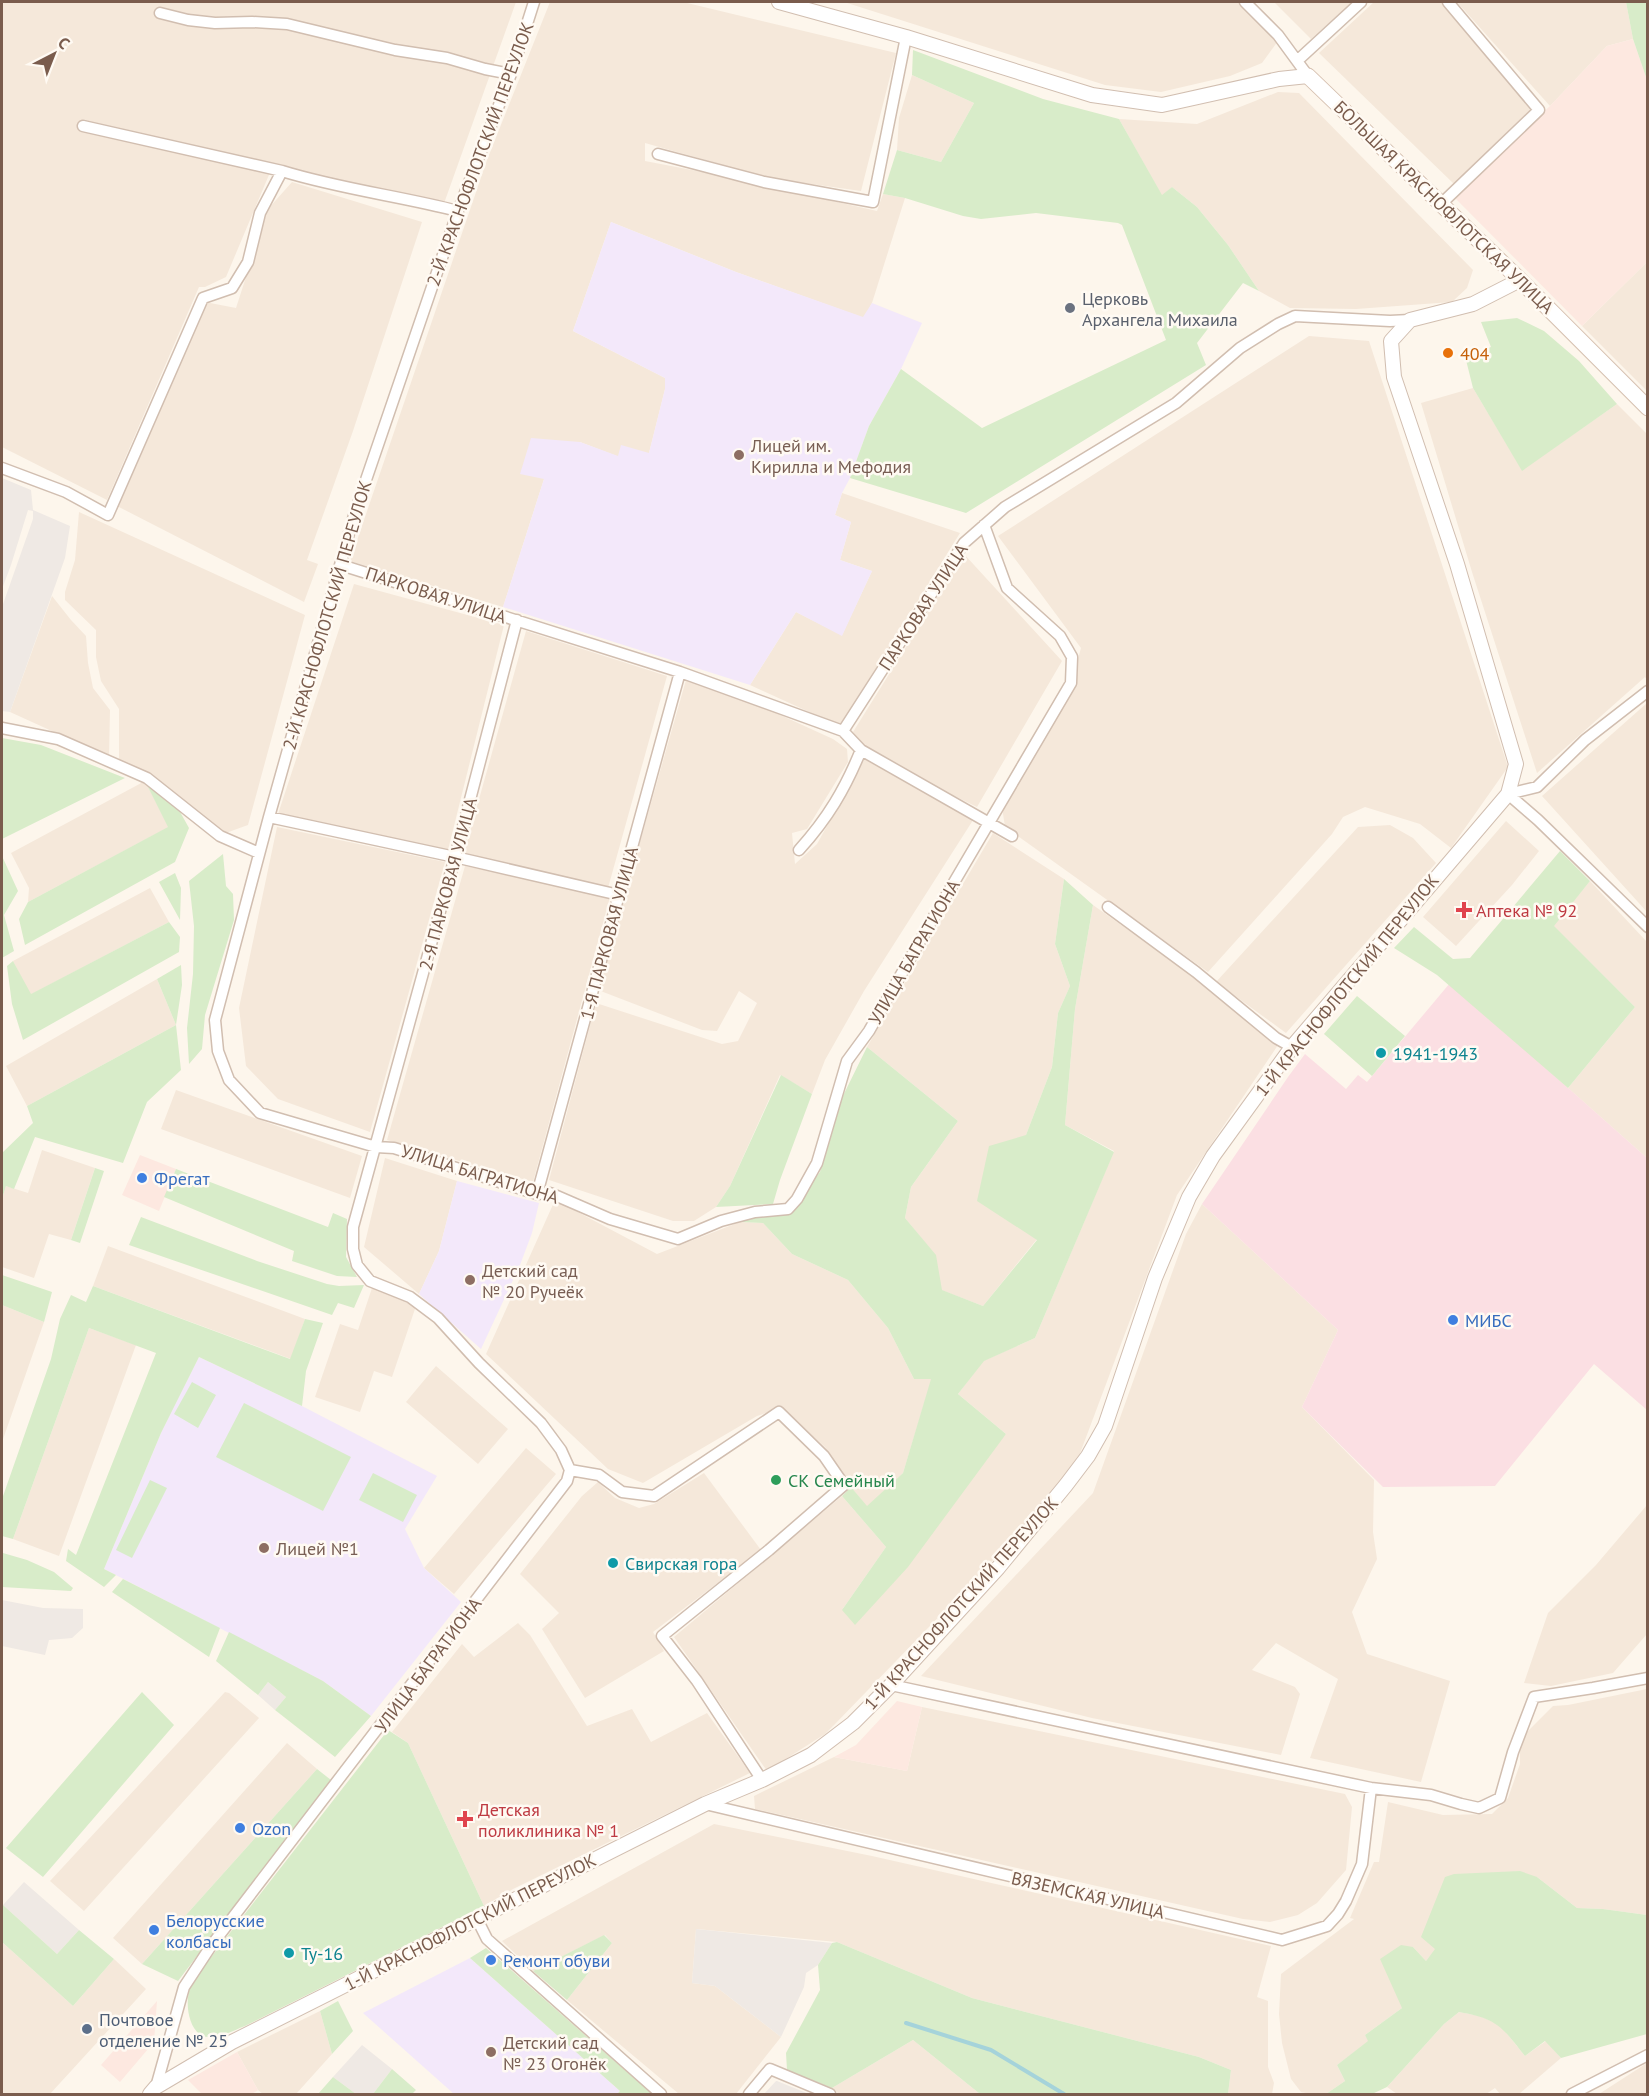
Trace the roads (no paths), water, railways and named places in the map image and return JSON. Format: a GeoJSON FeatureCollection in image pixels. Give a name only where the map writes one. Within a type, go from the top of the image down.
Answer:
{"type":"FeatureCollection","features":[{"type":"Feature","properties":{"kind":"main road","name":"БОЛЬШАЯ КРАСНОФЛОТСКАЯ УЛИЦА"},"geometry":{"type":"LineString","coordinates":[[1308,76],[1520,280],[1647,408]]}},
{"type":"Feature","properties":{"kind":"street","name":"2-Й КРАСНОФЛОТСКИЙ ПЕРЕУЛОК"},"geometry":{"type":"LineString","coordinates":[[376,1147],[260,1113],[229,1080],[218,1051],[215,1020],[259,853],[356,512],[458,211],[511,74],[534,2]]}},
{"type":"Feature","properties":{"kind":"street"},"geometry":{"type":"LineString","coordinates":[[779,2],[906,37],[1092,95],[1162,105],[1279,79],[1308,76]]}},
{"type":"Feature","properties":{"kind":"street","name":"БОЛЬШАЯ КРАСНОФЛОТСКАЯ УЛИЦА"},"geometry":{"type":"LineString","coordinates":[[1245,2],[1278,35],[1308,76]]}},
{"type":"Feature","properties":{"kind":"street"},"geometry":{"type":"LineString","coordinates":[[1297,61],[1361,2]]}},
{"type":"Feature","properties":{"kind":"street"},"geometry":{"type":"LineString","coordinates":[[1441,204],[1539,110],[1449,2]]}},
{"type":"Feature","properties":{"kind":"street"},"geometry":{"type":"LineString","coordinates":[[160,13],[206,22],[287,24],[395,50],[447,58],[511,74]]}},
{"type":"Feature","properties":{"kind":"street"},"geometry":{"type":"LineString","coordinates":[[658,154],[764,182],[873,202],[906,37]]}},
{"type":"Feature","properties":{"kind":"street"},"geometry":{"type":"LineString","coordinates":[[83,126],[282,171],[315,181],[458,211]]}},
{"type":"Feature","properties":{"kind":"street"},"geometry":{"type":"LineString","coordinates":[[2,468],[66,492],[108,515],[202,298],[232,288],[248,262],[260,213],[282,171]]}},
{"type":"Feature","properties":{"kind":"street","name":"ПАРКОВАЯ УЛИЦА"},"geometry":{"type":"LineString","coordinates":[[341,565],[680,672],[843,731],[964,543],[1005,507],[1176,403],[1240,348],[1294,316],[1410,320],[1473,304],[1520,280]]}},
{"type":"Feature","properties":{"kind":"street","name":"1-Й КРАСНОФЛОТСКИЙ ПЕРЕУЛОК"},"geometry":{"type":"LineString","coordinates":[[153,2091],[232,2042],[705,1804],[762,1780],[811,1755],[854,1723],[891,1685],[998,1568],[1088,1456],[1105,1426],[1155,1278],[1189,1197],[1213,1156],[1292,1047],[1508,794],[1516,764],[1506,723],[1457,564],[1394,377],[1391,341],[1410,320]]}},
{"type":"Feature","properties":{"kind":"street","name":"УЛИЦА БАГРАТИОНА"},"geometry":{"type":"LineString","coordinates":[[153,2091],[184,1987],[219,1937],[560,1491],[567,1481],[570,1470],[561,1450],[542,1423],[479,1363],[438,1318],[410,1297],[370,1281],[357,1265],[353,1249],[353,1227],[376,1147],[394,1148],[537,1194],[550,1193],[610,1219],[678,1239],[721,1221],[755,1212],[788,1209],[817,1163],[847,1061],[869,1031],[1071,683],[1072,657],[1060,636],[1007,588],[984,525]]}},
{"type":"Feature","properties":{"kind":"street","name":"2-Я ПАРКОВАЯ УЛИЦА"},"geometry":{"type":"LineString","coordinates":[[376,1147],[517,620]]}},
{"type":"Feature","properties":{"kind":"street","name":"1-Я ПАРКОВАЯ УЛИЦА"},"geometry":{"type":"LineString","coordinates":[[537,1194],[680,672]]}},
{"type":"Feature","properties":{"kind":"street"},"geometry":{"type":"LineString","coordinates":[[1508,794],[1537,787],[1585,740],[1647,691]]}},
{"type":"Feature","properties":{"kind":"street"},"geometry":{"type":"LineString","coordinates":[[2,728],[58,739],[147,778],[220,836],[259,853]]}},
{"type":"Feature","properties":{"kind":"street"},"geometry":{"type":"LineString","coordinates":[[843,731],[861,750],[1012,836]]}},
{"type":"Feature","properties":{"kind":"street"},"geometry":{"type":"LineString","coordinates":[[799,849],[821,825],[848,782],[861,750]]}},
{"type":"Feature","properties":{"kind":"street"},"geometry":{"type":"LineString","coordinates":[[1508,794],[1538,820],[1647,927]]}},
{"type":"Feature","properties":{"kind":"street"},"geometry":{"type":"LineString","coordinates":[[269,817],[619,895]]}},
{"type":"Feature","properties":{"kind":"street"},"geometry":{"type":"LineString","coordinates":[[1108,908],[1196,972],[1276,1038],[1292,1047]]}},
{"type":"Feature","properties":{"kind":"street"},"geometry":{"type":"LineString","coordinates":[[570,1470],[598,1475],[622,1492],[654,1496],[779,1412],[824,1456],[844,1485],[769,1550],[662,1636],[697,1681],[762,1780]]}},
{"type":"Feature","properties":{"kind":"street"},"geometry":{"type":"LineString","coordinates":[[891,1685],[1371,1788],[1431,1795],[1479,1808],[1500,1798],[1513,1752],[1534,1697],[1647,1678]]}},
{"type":"Feature","properties":{"kind":"street","name":"ВЯЗЕМСКАЯ УЛИЦА"},"geometry":{"type":"LineString","coordinates":[[705,1804],[1282,1940],[1327,1926],[1346,1901],[1362,1864],[1371,1788]]}},
{"type":"Feature","properties":{"kind":"street"},"geometry":{"type":"LineString","coordinates":[[477,1919],[487,1939],[661,2094]]}},
{"type":"Feature","properties":{"kind":"street"},"geometry":{"type":"LineString","coordinates":[[1572,2094],[1647,2055]]}},
{"type":"Feature","properties":{"kind":"street"},"geometry":{"type":"LineString","coordinates":[[748,2094],[770,2069],[830,2094]]}},
{"type":"Feature","properties":{"kind":"waterway"},"geometry":{"type":"LineString","coordinates":[[906,2023],[991,2050],[1064,2094]]}},
{"type":"Feature","properties":{"kind":"place","name":"Церковь Архангела Михаила"},"geometry":{"type":"Point","coordinates":[1070,308]}},
{"type":"Feature","properties":{"kind":"place","name":"404"},"geometry":{"type":"Point","coordinates":[1448,353]}},
{"type":"Feature","properties":{"kind":"place","name":"Лицей им. Кирилла и Мефодия"},"geometry":{"type":"Point","coordinates":[739,455]}},
{"type":"Feature","properties":{"kind":"place","name":"Аптека № 92"},"geometry":{"type":"Point","coordinates":[1464,910]}},
{"type":"Feature","properties":{"kind":"place","name":"1941-1943"},"geometry":{"type":"Point","coordinates":[1381,1053]}},
{"type":"Feature","properties":{"kind":"place","name":"Фрегат"},"geometry":{"type":"Point","coordinates":[142,1178]}},
{"type":"Feature","properties":{"kind":"place","name":"Детский сад № 20 Ручеёк"},"geometry":{"type":"Point","coordinates":[470,1280]}},
{"type":"Feature","properties":{"kind":"place","name":"МИБС"},"geometry":{"type":"Point","coordinates":[1453,1320]}},
{"type":"Feature","properties":{"kind":"place","name":"СК Семейный"},"geometry":{"type":"Point","coordinates":[776,1480]}},
{"type":"Feature","properties":{"kind":"place","name":"Лицей №1"},"geometry":{"type":"Point","coordinates":[264,1548]}},
{"type":"Feature","properties":{"kind":"place","name":"Свирская гора"},"geometry":{"type":"Point","coordinates":[613,1563]}},
{"type":"Feature","properties":{"kind":"place","name":"Детская поликлиника № 1"},"geometry":{"type":"Point","coordinates":[465,1819]}},
{"type":"Feature","properties":{"kind":"place","name":"Ozon"},"geometry":{"type":"Point","coordinates":[240,1828]}},
{"type":"Feature","properties":{"kind":"place","name":"Белорусские колбасы"},"geometry":{"type":"Point","coordinates":[154,1930]}},
{"type":"Feature","properties":{"kind":"place","name":"Ту-16"},"geometry":{"type":"Point","coordinates":[289,1953]}},
{"type":"Feature","properties":{"kind":"place","name":"Ремонт обуви"},"geometry":{"type":"Point","coordinates":[491,1960]}},
{"type":"Feature","properties":{"kind":"place","name":"Почтовое отделение № 25"},"geometry":{"type":"Point","coordinates":[87,2029]}},
{"type":"Feature","properties":{"kind":"place","name":"Детский сад № 23 Огонёк"},"geometry":{"type":"Point","coordinates":[491,2052]}}]}
